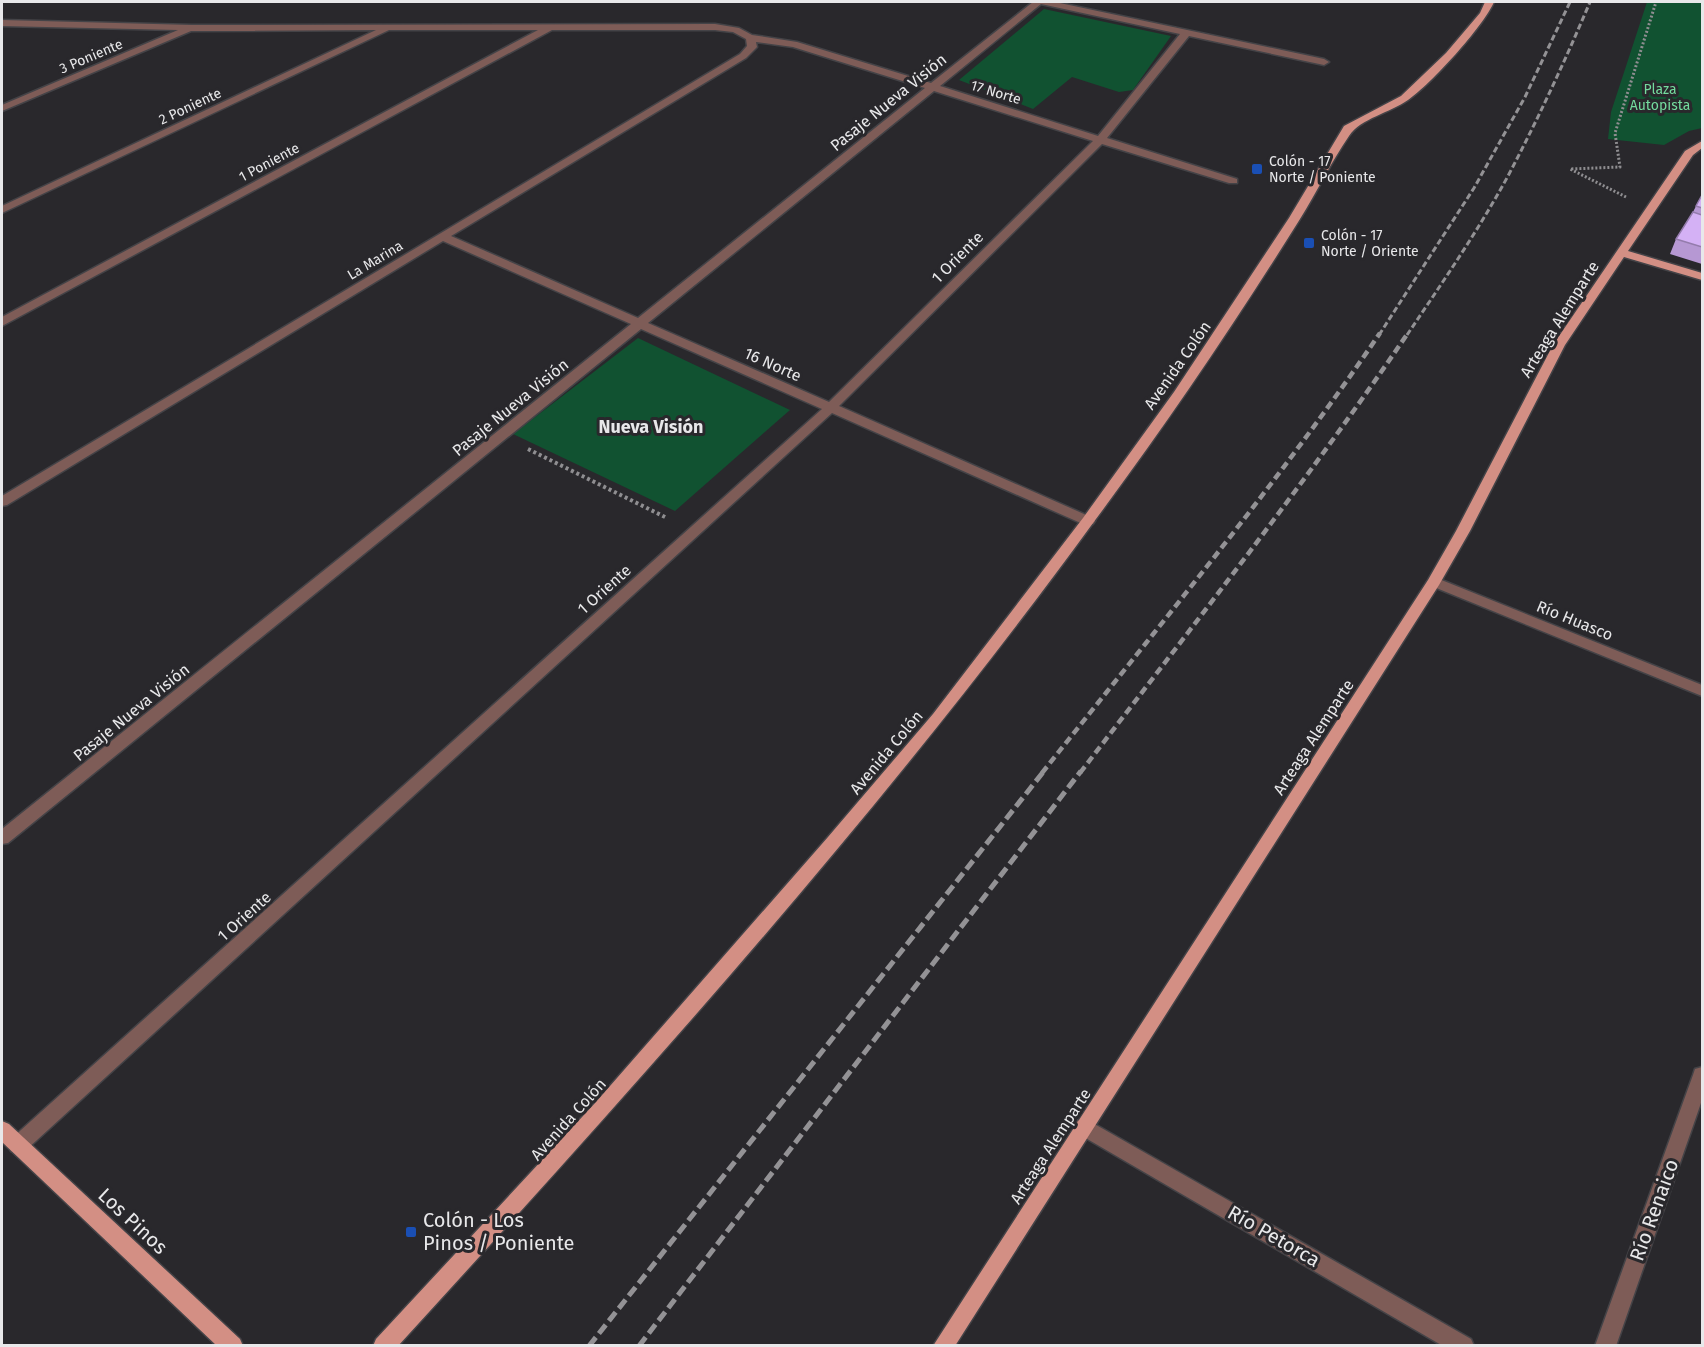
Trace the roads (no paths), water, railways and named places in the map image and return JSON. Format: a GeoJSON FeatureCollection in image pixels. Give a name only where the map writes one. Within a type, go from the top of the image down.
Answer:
{"type":"FeatureCollection","features":[{"type":"Feature","properties":{"kind":"main road","name":"Avenida Colón"},"geometry":{"type":"LineString","coordinates":[[383,1346],[603,1108],[834,842],[938,718],[1088,521],[1179,394],[1300,210],[1348,128],[1405,98],[1449,55],[1484,14],[1489,2]]}},
{"type":"Feature","properties":{"kind":"main road","name":"Arteaga Alemparte"},"geometry":{"type":"LineString","coordinates":[[943,1346],[1434,582],[1463,531],[1542,376],[1575,322],[1689,153],[1702,144]]}},
{"type":"Feature","properties":{"kind":"main road"},"geometry":{"type":"LineString","coordinates":[[1622,253],[1702,278]]}},
{"type":"Feature","properties":{"kind":"main road","name":"Los Pinos"},"geometry":{"type":"LineString","coordinates":[[2,1130],[233,1346]]}},
{"type":"Feature","properties":{"kind":"street","name":"Pasaje Nueva Visión"},"geometry":{"type":"LineString","coordinates":[[2,838],[1038,2]]}},
{"type":"Feature","properties":{"kind":"street"},"geometry":{"type":"LineString","coordinates":[[1044,2],[1324,62]]}},
{"type":"Feature","properties":{"kind":"street","name":"17 Norte"},"geometry":{"type":"LineString","coordinates":[[2,23],[192,28],[715,27],[736,30],[750,38],[794,44],[1233,181]]}},
{"type":"Feature","properties":{"kind":"street","name":"3 Poniente"},"geometry":{"type":"LineString","coordinates":[[2,108],[192,28]]}},
{"type":"Feature","properties":{"kind":"street","name":"2 Poniente"},"geometry":{"type":"LineString","coordinates":[[2,210],[390,28]]}},
{"type":"Feature","properties":{"kind":"street","name":"1 Poniente"},"geometry":{"type":"LineString","coordinates":[[2,322],[550,28]]}},
{"type":"Feature","properties":{"kind":"street","name":"1 Oriente"},"geometry":{"type":"LineString","coordinates":[[18,1146],[830,408],[1101,139],[1186,33]]}},
{"type":"Feature","properties":{"kind":"street","name":"La Marina"},"geometry":{"type":"LineString","coordinates":[[2,502],[743,56],[752,47],[750,38]]}},
{"type":"Feature","properties":{"kind":"street","name":"16 Norte"},"geometry":{"type":"LineString","coordinates":[[443,237],[641,322],[1088,521]]}},
{"type":"Feature","properties":{"kind":"street","name":"Río Huasco"},"geometry":{"type":"LineString","coordinates":[[1434,582],[1702,691]]}},
{"type":"Feature","properties":{"kind":"street","name":"Río Renaico"},"geometry":{"type":"LineString","coordinates":[[1605,1346],[1702,1075]]}},
{"type":"Feature","properties":{"kind":"street","name":"Río Petorca"},"geometry":{"type":"LineString","coordinates":[[1084,1127],[1464,1346]]}},
{"type":"Feature","properties":{"kind":"railway"},"geometry":{"type":"LineString","coordinates":[[1379,335],[1474,188],[1525,97],[1570,2]]}},
{"type":"Feature","properties":{"kind":"railway"},"geometry":{"type":"LineString","coordinates":[[1407,335],[1472,237],[1508,176],[1551,90],[1590,2]]}},
{"type":"Feature","properties":{"kind":"railway"},"geometry":{"type":"LineString","coordinates":[[1042,773],[1258,501],[1380,333]]}},
{"type":"Feature","properties":{"kind":"railway"},"geometry":{"type":"LineString","coordinates":[[1080,773],[1288,500],[1408,333]]}},
{"type":"Feature","properties":{"kind":"railway"},"geometry":{"type":"LineString","coordinates":[[589,1346],[1044,771]]}},
{"type":"Feature","properties":{"kind":"railway"},"geometry":{"type":"LineString","coordinates":[[639,1346],[1081,771]]}},
{"type":"Feature","properties":{"kind":"place","name":"Colón - 17 Norte / Poniente"},"geometry":{"type":"Point","coordinates":[1257,169]}},
{"type":"Feature","properties":{"kind":"place","name":"Colón - 17 Norte / Oriente"},"geometry":{"type":"Point","coordinates":[1309,243]}},
{"type":"Feature","properties":{"kind":"place","name":"Colón - Los Pinos / Poniente"},"geometry":{"type":"Point","coordinates":[411,1232]}},
{"type":"Feature","properties":{"kind":"district","name":"Nueva Visión"},"geometry":{"type":"Point","coordinates":[651,427]}},
{"type":"Feature","properties":{"kind":"park label","name":"Plaza Autopista"},"geometry":{"type":"Point","coordinates":[1660,98]}}]}
